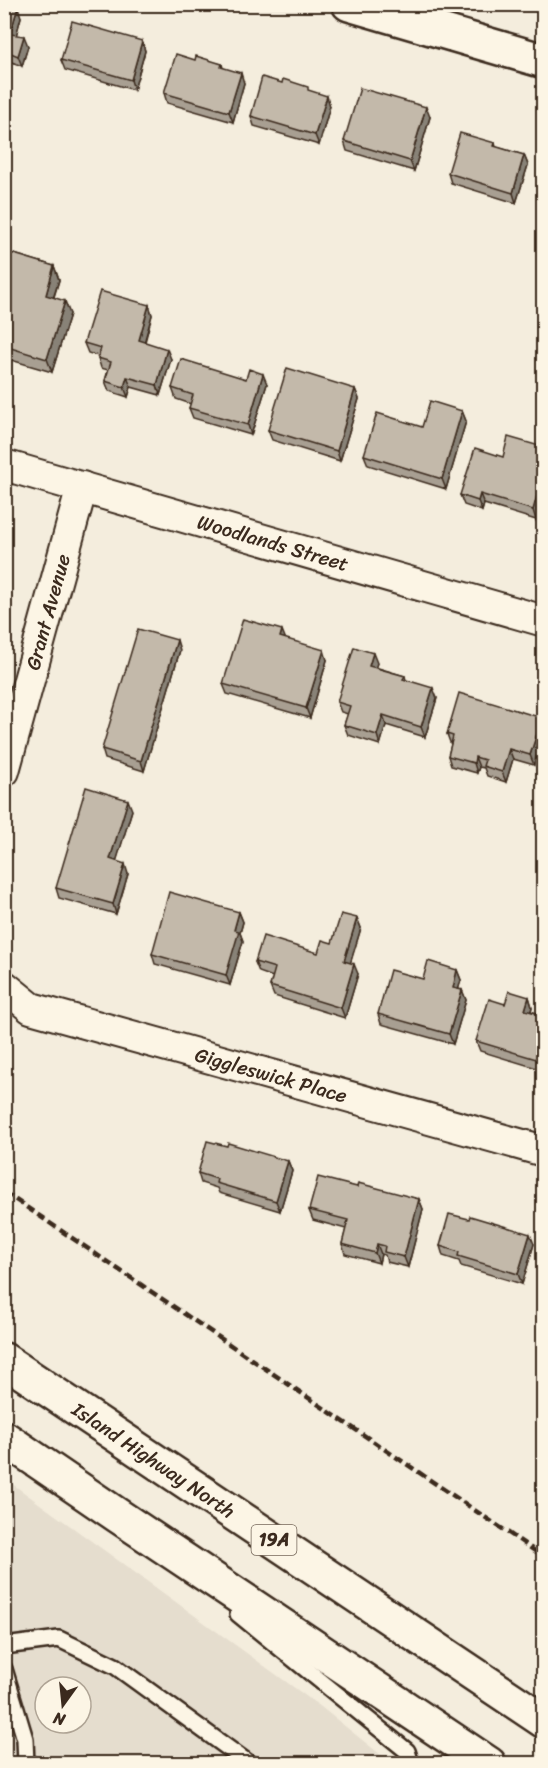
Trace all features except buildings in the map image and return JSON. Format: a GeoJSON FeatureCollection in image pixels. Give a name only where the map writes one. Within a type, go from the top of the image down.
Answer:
{"type":"FeatureCollection","features":[{"type":"Feature","properties":{"kind":"main road"},"geometry":{"type":"LineString","coordinates":[[349,4],[543,61]]}},
{"type":"Feature","properties":{"kind":"main road","name":"Island Highway North"},"geometry":{"type":"LineString","coordinates":[[4,1360],[543,1720]]}},
{"type":"Feature","properties":{"kind":"main road"},"geometry":{"type":"LineString","coordinates":[[4,1438],[489,1764]]}},
{"type":"Feature","properties":{"kind":"street","name":"Woodlands Street"},"geometry":{"type":"LineString","coordinates":[[4,465],[543,621]]}},
{"type":"Feature","properties":{"kind":"street","name":"Grant Avenue"},"geometry":{"type":"LineString","coordinates":[[4,771],[82,488]]}},
{"type":"Feature","properties":{"kind":"street","name":"Giggleswick Place"},"geometry":{"type":"LineString","coordinates":[[4,986],[31,1008],[543,1151]]}},
{"type":"Feature","properties":{"kind":"lane"},"geometry":{"type":"LineString","coordinates":[[117,1515],[407,1751],[411,1764]]}},
{"type":"Feature","properties":{"kind":"lane"},"geometry":{"type":"LineString","coordinates":[[4,1646],[59,1639],[115,1666],[250,1764]]}},
{"type":"Feature","properties":{"kind":"lane"},"geometry":{"type":"LineString","coordinates":[[4,1669],[25,1739],[26,1764]]}},
{"type":"Feature","properties":{"kind":"shaded area"},"geometry":{"type":"Polygon","coordinates":[[[4,1478],[321,1707],[391,1763],[5,1763],[4,1478]]]}},
{"type":"Feature","properties":{"kind":"railway"},"geometry":{"type":"LineString","coordinates":[[4,1192],[544,1557]]}}]}
